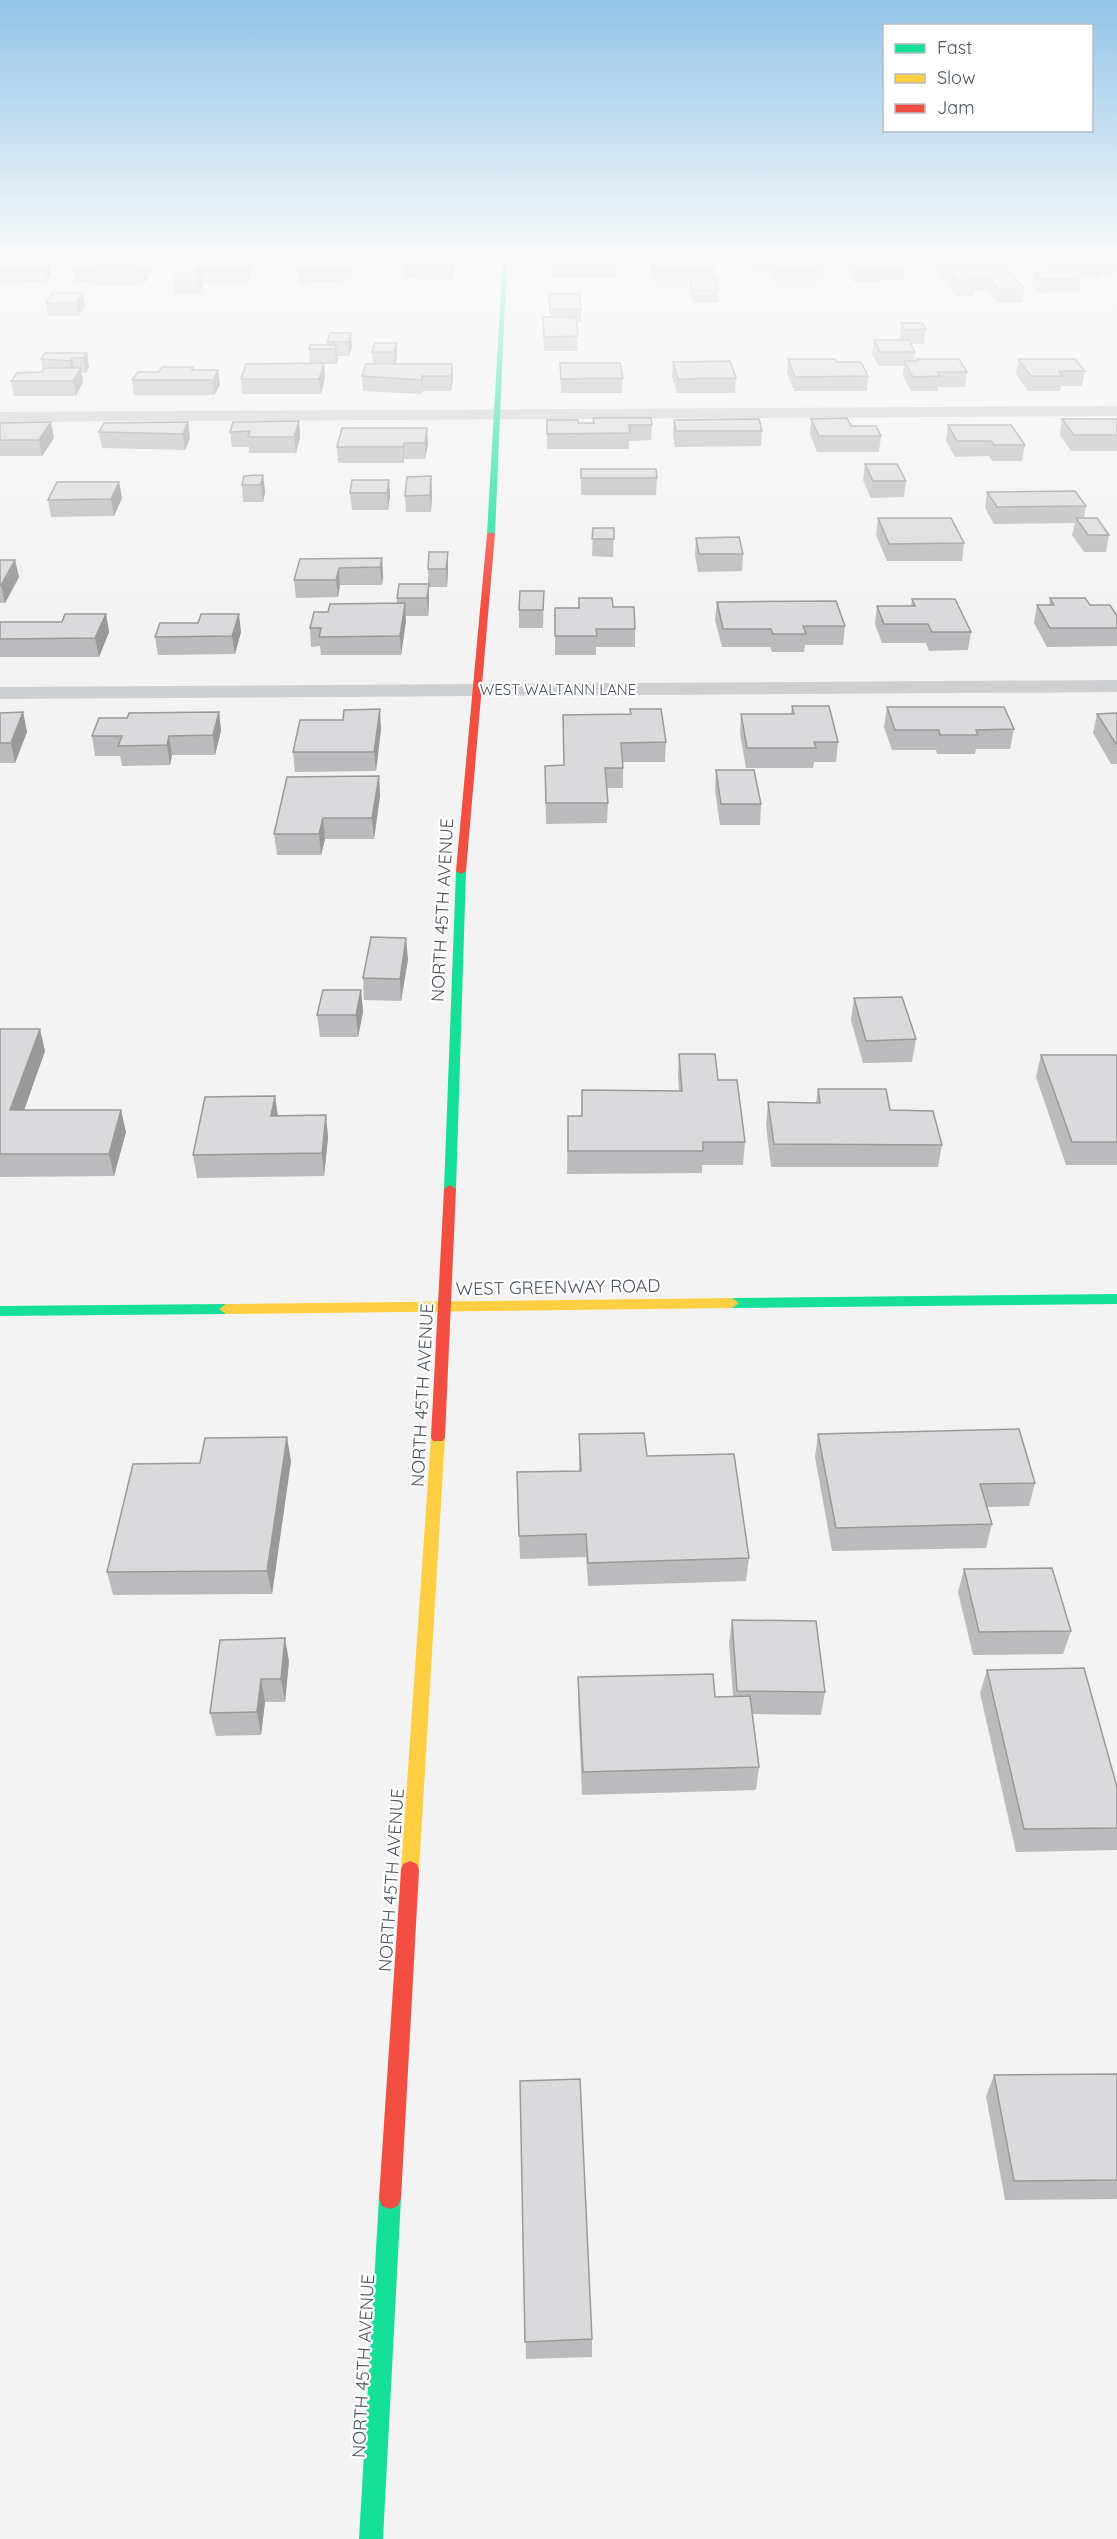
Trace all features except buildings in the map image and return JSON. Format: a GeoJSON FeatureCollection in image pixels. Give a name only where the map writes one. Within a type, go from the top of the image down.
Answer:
{"type":"FeatureCollection","features":[{"type":"Feature","properties":{"kind":"street","name":"NORTH 45TH AVENUE"},"geometry":{"type":"LineString","coordinates":[[371,2539],[445,1306],[458,914],[474,690],[491,531],[498,372]]}},
{"type":"Feature","properties":{"kind":"street"},"geometry":{"type":"LineString","coordinates":[[0,417],[1117,411]]}},
{"type":"Feature","properties":{"kind":"street","name":"WEST WALTANN LANE"},"geometry":{"type":"LineString","coordinates":[[0,693],[1117,686]]}},
{"type":"Feature","properties":{"kind":"street","name":"WEST GREENWAY ROAD"},"geometry":{"type":"LineString","coordinates":[[0,1311],[1117,1299]]}},
{"type":"Feature","properties":{"kind":"traffic: fast"},"geometry":{"type":"LineString","coordinates":[[491,534],[499,372]]}},
{"type":"Feature","properties":{"kind":"traffic: fast"},"geometry":{"type":"LineString","coordinates":[[450,1189],[461,871]]}},
{"type":"Feature","properties":{"kind":"traffic: fast"},"geometry":{"type":"LineString","coordinates":[[732,1303],[1117,1299]]}},
{"type":"Feature","properties":{"kind":"traffic: fast"},"geometry":{"type":"LineString","coordinates":[[0,1311],[226,1309]]}},
{"type":"Feature","properties":{"kind":"traffic: fast"},"geometry":{"type":"LineString","coordinates":[[371,2539],[390,2198]]}},
{"type":"Feature","properties":{"kind":"traffic: slow"},"geometry":{"type":"LineString","coordinates":[[226,1309],[732,1303]]}},
{"type":"Feature","properties":{"kind":"traffic: slow"},"geometry":{"type":"LineString","coordinates":[[410,1870],[438,1437]]}},
{"type":"Feature","properties":{"kind":"traffic: jam"},"geometry":{"type":"LineString","coordinates":[[461,871],[491,534]]}},
{"type":"Feature","properties":{"kind":"traffic: jam"},"geometry":{"type":"LineString","coordinates":[[438,1437],[450,1189]]}},
{"type":"Feature","properties":{"kind":"traffic: jam"},"geometry":{"type":"LineString","coordinates":[[390,2198],[410,1870]]}}]}
